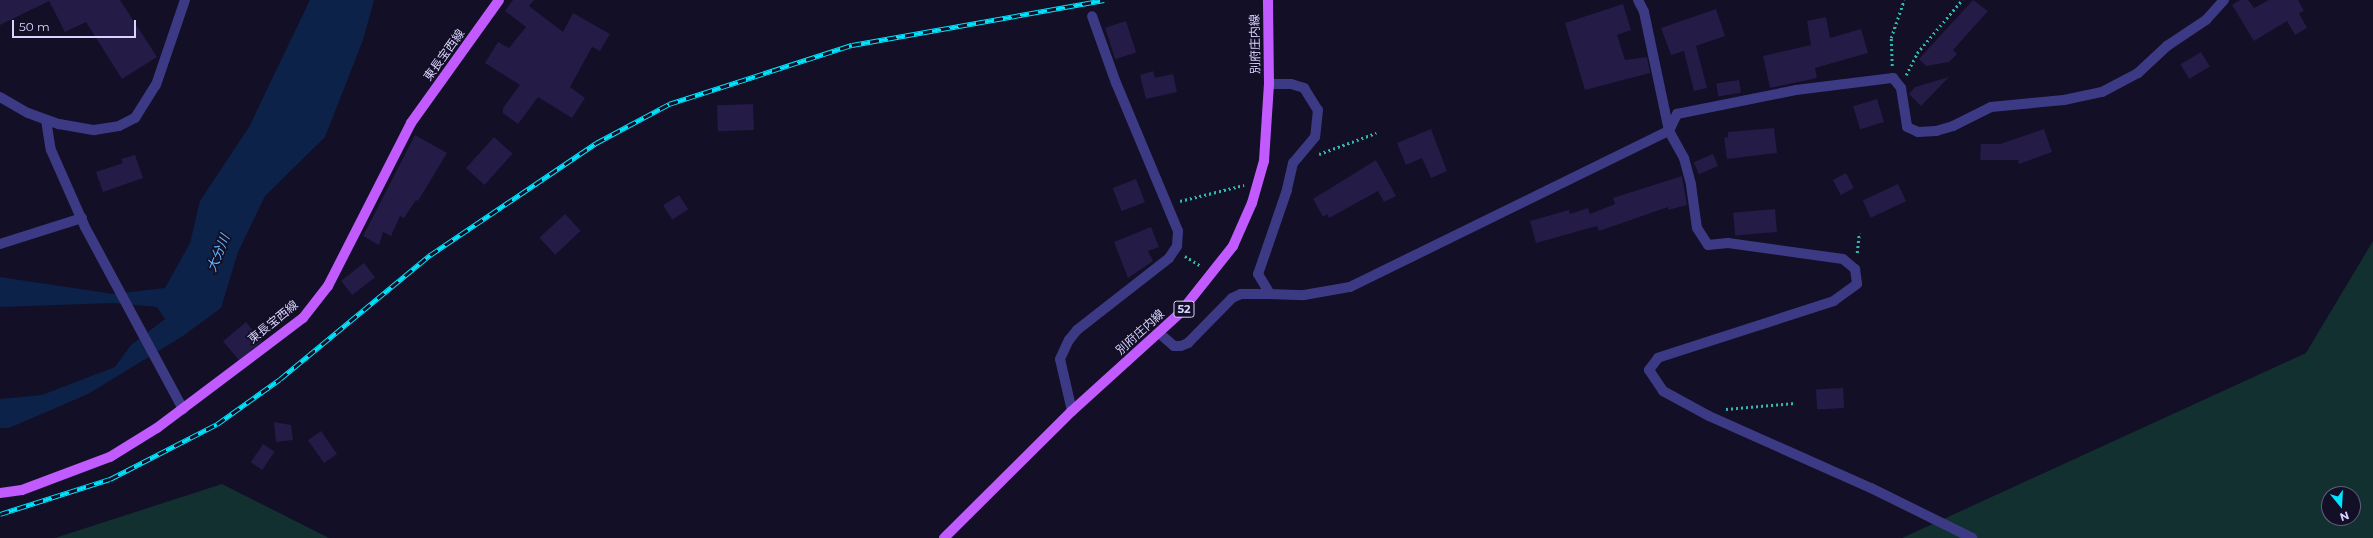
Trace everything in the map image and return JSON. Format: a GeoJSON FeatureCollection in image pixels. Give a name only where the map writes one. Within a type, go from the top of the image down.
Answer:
{"type":"FeatureCollection","features":[{"type":"Feature","properties":{"kind":"main road","name":"東長宝西線"},"geometry":{"type":"LineString","coordinates":[[0,493],[22,490],[110,457],[183,409],[303,318],[328,286],[411,123],[499,0]]}},
{"type":"Feature","properties":{"kind":"main road","name":"別府庄内線"},"geometry":{"type":"LineString","coordinates":[[944,538],[1072,411],[1159,333],[1206,284],[1233,246],[1264,161],[1269,84],[1268,0]]}},
{"type":"Feature","properties":{"kind":"street"},"geometry":{"type":"LineString","coordinates":[[0,97],[46,120],[94,130],[120,126],[135,118],[156,85],[185,0]]}},
{"type":"Feature","properties":{"kind":"street"},"geometry":{"type":"LineString","coordinates":[[1638,0],[1644,12],[1669,131],[1684,158],[1692,185],[1697,228],[1708,245],[1728,243],[1844,259],[1855,269],[1857,284],[1834,301],[1658,358],[1649,370],[1663,391],[1709,416],[1871,488],[1972,538]]}},
{"type":"Feature","properties":{"kind":"street"},"geometry":{"type":"LineString","coordinates":[[1159,333],[1174,346],[1181,346],[1188,343],[1232,298],[1241,294],[1304,295],[1350,287],[1669,131],[1677,114],[1796,90],[1898,80],[1901,88],[1907,127],[1918,132],[1953,126],[1991,107],[2064,100],[2102,92],[2138,73],[2167,46],[2206,20],[2224,0]]}},
{"type":"Feature","properties":{"kind":"street"},"geometry":{"type":"LineString","coordinates":[[1072,411],[1060,359],[1069,340],[1077,330],[1169,258],[1175,250],[1178,231],[1116,83],[1092,16]]}},
{"type":"Feature","properties":{"kind":"street"},"geometry":{"type":"LineString","coordinates":[[1269,84],[1291,84],[1304,88],[1318,110],[1319,125],[1315,137],[1293,163],[1287,190],[1260,263],[1258,274],[1270,294]]}},
{"type":"Feature","properties":{"kind":"street"},"geometry":{"type":"LineString","coordinates":[[46,120],[51,150],[83,222],[183,409]]}},
{"type":"Feature","properties":{"kind":"street"},"geometry":{"type":"LineString","coordinates":[[0,244],[83,222]]}},
{"type":"Feature","properties":{"kind":"path"},"geometry":{"type":"LineString","coordinates":[[1898,80],[1891,38],[1904,0]]}},
{"type":"Feature","properties":{"kind":"path"},"geometry":{"type":"LineString","coordinates":[[1898,80],[1917,53],[1962,0]]}},
{"type":"Feature","properties":{"kind":"path"},"geometry":{"type":"LineString","coordinates":[[1314,156],[1376,133]]}},
{"type":"Feature","properties":{"kind":"path"},"geometry":{"type":"LineString","coordinates":[[1167,205],[1238,184],[1256,186]]}},
{"type":"Feature","properties":{"kind":"path"},"geometry":{"type":"LineString","coordinates":[[1855,269],[1859,233]]}},
{"type":"Feature","properties":{"kind":"path"},"geometry":{"type":"LineString","coordinates":[[1175,250],[1203,267]]}},
{"type":"Feature","properties":{"kind":"path"},"geometry":{"type":"LineString","coordinates":[[1724,409],[1795,403]]}},
{"type":"Feature","properties":{"kind":"green space"},"geometry":{"type":"Polygon","coordinates":[[[2373,241],[2373,538],[1902,538],[2306,353],[2373,241]]]}},
{"type":"Feature","properties":{"kind":"green space"},"geometry":{"type":"Polygon","coordinates":[[[222,484],[329,538],[55,538],[222,484]]]}},
{"type":"Feature","properties":{"kind":"water","name":"大分川"},"geometry":{"type":"Polygon","coordinates":[[[310,0],[374,0],[363,40],[325,137],[265,196],[238,252],[221,308],[183,336],[88,394],[9,428],[0,428],[0,399],[42,395],[115,367],[131,345],[165,319],[157,307],[114,303],[0,307],[0,277],[113,294],[165,288],[190,243],[200,201],[249,127],[310,0]]]}},
{"type":"Feature","properties":{"kind":"building"},"geometry":{"type":"Polygon","coordinates":[[[0,0],[120,0],[157,57],[122,79],[86,22],[65,32],[49,1],[0,25],[0,0]]]}},
{"type":"Feature","properties":{"kind":"building"},"geometry":{"type":"Polygon","coordinates":[[[513,0],[534,0],[529,6],[563,32],[573,13],[610,34],[600,51],[592,47],[570,87],[585,98],[572,118],[538,97],[518,124],[503,113],[503,108],[520,85],[485,63],[498,42],[509,48],[526,27],[505,11],[513,0]]]}},
{"type":"Feature","properties":{"kind":"building"},"geometry":{"type":"Polygon","coordinates":[[[1973,0],[1988,11],[1953,50],[1957,54],[1949,62],[1926,66],[1919,59],[1973,0]]]}},
{"type":"Feature","properties":{"kind":"building"},"geometry":{"type":"Polygon","coordinates":[[[2240,0],[2248,0],[2254,8],[2269,0],[2298,0],[2304,11],[2299,13],[2307,28],[2295,35],[2287,21],[2254,41],[2232,5],[2240,0]]]}},
{"type":"Feature","properties":{"kind":"building"},"geometry":{"type":"Polygon","coordinates":[[[1623,4],[1631,30],[1617,35],[1625,60],[1647,57],[1650,73],[1585,90],[1565,23],[1623,4]]]}},
{"type":"Feature","properties":{"kind":"building"},"geometry":{"type":"Polygon","coordinates":[[[1716,9],[1725,36],[1696,46],[1707,88],[1694,91],[1684,51],[1671,55],[1661,28],[1716,9]]]}},
{"type":"Feature","properties":{"kind":"building"},"geometry":{"type":"Polygon","coordinates":[[[1826,17],[1830,38],[1861,29],[1868,53],[1815,68],[1817,78],[1770,88],[1763,56],[1811,45],[1807,21],[1826,17]]]}},
{"type":"Feature","properties":{"kind":"building"},"geometry":{"type":"Polygon","coordinates":[[[1126,21],[1136,52],[1115,59],[1105,28],[1126,21]]]}},
{"type":"Feature","properties":{"kind":"building"},"geometry":{"type":"Polygon","coordinates":[[[2201,52],[2210,67],[2189,79],[2180,64],[2201,52]]]}},
{"type":"Feature","properties":{"kind":"building"},"geometry":{"type":"Polygon","coordinates":[[[1153,71],[1155,78],[1173,74],[1177,92],[1146,99],[1140,75],[1153,71]]]}},
{"type":"Feature","properties":{"kind":"building"},"geometry":{"type":"Polygon","coordinates":[[[1949,77],[1921,106],[1909,94],[1915,87],[1949,77]]]}},
{"type":"Feature","properties":{"kind":"building"},"geometry":{"type":"Polygon","coordinates":[[[1739,80],[1741,93],[1718,96],[1716,84],[1739,80]]]}},
{"type":"Feature","properties":{"kind":"building"},"geometry":{"type":"Polygon","coordinates":[[[1877,99],[1884,122],[1860,129],[1853,106],[1877,99]]]}},
{"type":"Feature","properties":{"kind":"building"},"geometry":{"type":"Polygon","coordinates":[[[753,104],[754,130],[718,131],[717,105],[753,104]]]}},
{"type":"Feature","properties":{"kind":"building"},"geometry":{"type":"Polygon","coordinates":[[[1774,128],[1777,153],[1727,159],[1724,138],[1728,137],[1728,132],[1774,128]]]}},
{"type":"Feature","properties":{"kind":"building"},"geometry":{"type":"Polygon","coordinates":[[[1431,129],[1447,171],[1431,178],[1422,158],[1406,165],[1397,143],[1431,129]]]}},
{"type":"Feature","properties":{"kind":"building"},"geometry":{"type":"Polygon","coordinates":[[[2044,129],[2052,152],[2019,164],[2018,160],[1980,160],[1981,144],[2000,144],[2044,129]]]}},
{"type":"Feature","properties":{"kind":"building"},"geometry":{"type":"Polygon","coordinates":[[[415,135],[447,153],[418,201],[416,200],[404,218],[400,216],[391,236],[383,232],[379,245],[363,236],[415,135]]]}},
{"type":"Feature","properties":{"kind":"building"},"geometry":{"type":"Polygon","coordinates":[[[494,137],[513,154],[484,185],[466,168],[494,137]]]}},
{"type":"Feature","properties":{"kind":"building"},"geometry":{"type":"Polygon","coordinates":[[[1713,154],[1718,166],[1699,174],[1694,162],[1713,154]]]}},
{"type":"Feature","properties":{"kind":"building"},"geometry":{"type":"Polygon","coordinates":[[[135,155],[143,178],[103,192],[96,172],[123,163],[121,159],[135,155]]]}},
{"type":"Feature","properties":{"kind":"building"},"geometry":{"type":"Polygon","coordinates":[[[1376,160],[1396,196],[1384,202],[1378,191],[1329,218],[1327,214],[1323,217],[1313,199],[1376,160]]]}},
{"type":"Feature","properties":{"kind":"building"},"geometry":{"type":"Polygon","coordinates":[[[1846,173],[1854,188],[1841,195],[1833,180],[1846,173]]]}},
{"type":"Feature","properties":{"kind":"building"},"geometry":{"type":"Polygon","coordinates":[[[1682,176],[1687,205],[1668,210],[1668,207],[1599,231],[1597,226],[1536,243],[1530,221],[1569,210],[1570,214],[1588,208],[1590,214],[1615,204],[1613,198],[1682,176]]]}},
{"type":"Feature","properties":{"kind":"building"},"geometry":{"type":"Polygon","coordinates":[[[1136,179],[1145,202],[1122,211],[1113,188],[1136,179]]]}},
{"type":"Feature","properties":{"kind":"building"},"geometry":{"type":"Polygon","coordinates":[[[1898,184],[1906,201],[1871,218],[1863,200],[1898,184]]]}},
{"type":"Feature","properties":{"kind":"building"},"geometry":{"type":"Polygon","coordinates":[[[679,195],[688,209],[672,220],[663,205],[679,195]]]}},
{"type":"Feature","properties":{"kind":"building"},"geometry":{"type":"Polygon","coordinates":[[[1775,209],[1777,232],[1735,236],[1733,213],[1775,209]]]}},
{"type":"Feature","properties":{"kind":"building"},"geometry":{"type":"Polygon","coordinates":[[[565,214],[581,231],[555,255],[539,238],[565,214]]]}},
{"type":"Feature","properties":{"kind":"building"},"geometry":{"type":"Polygon","coordinates":[[[1151,227],[1159,247],[1148,251],[1153,261],[1128,278],[1114,242],[1151,227]]]}},
{"type":"Feature","properties":{"kind":"building"},"geometry":{"type":"Polygon","coordinates":[[[364,263],[375,277],[352,295],[341,281],[364,263]]]}},
{"type":"Feature","properties":{"kind":"building"},"geometry":{"type":"Polygon","coordinates":[[[246,322],[262,341],[239,360],[223,341],[246,322]]]}},
{"type":"Feature","properties":{"kind":"building"},"geometry":{"type":"Polygon","coordinates":[[[1843,388],[1844,408],[1817,409],[1816,389],[1843,388]]]}},
{"type":"Feature","properties":{"kind":"building"},"geometry":{"type":"Polygon","coordinates":[[[274,422],[291,425],[293,440],[276,442],[274,422]]]}},
{"type":"Feature","properties":{"kind":"building"},"geometry":{"type":"Polygon","coordinates":[[[321,431],[337,454],[324,463],[308,440],[321,431]]]}},
{"type":"Feature","properties":{"kind":"building"},"geometry":{"type":"Polygon","coordinates":[[[263,444],[275,452],[262,470],[251,462],[263,444]]]}},
{"type":"Feature","properties":{"kind":"railway"},"geometry":{"type":"LineString","coordinates":[[0,514],[110,479],[217,424],[280,379],[430,255],[596,143],[669,104],[852,45],[1104,0]]}}]}
